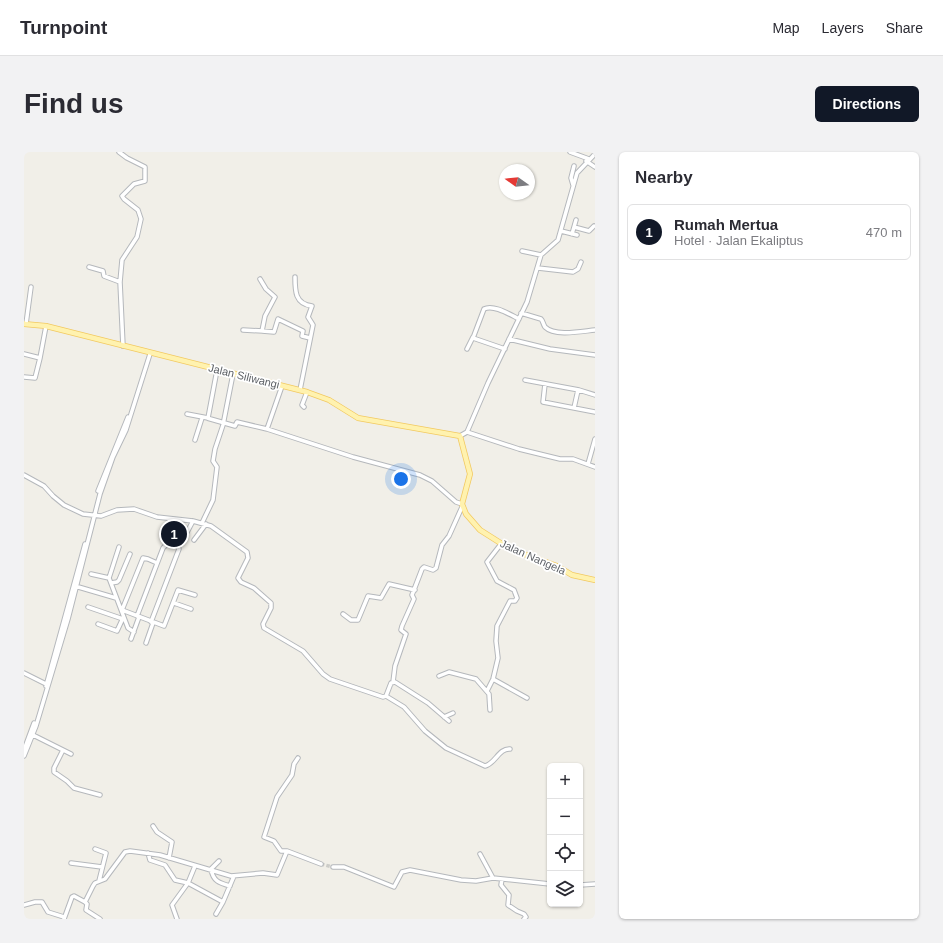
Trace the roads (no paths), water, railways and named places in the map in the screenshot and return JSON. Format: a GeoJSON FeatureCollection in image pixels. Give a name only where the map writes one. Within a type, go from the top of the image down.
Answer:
{"type":"FeatureCollection","features":[{"type":"Feature","properties":{"kind":"main road","name":"Jalan Siliwangi"},"geometry":{"type":"LineString","coordinates":[[25,324],[46,326],[300,390],[329,400],[358,418],[460,436]]}},
{"type":"Feature","properties":{"kind":"main road"},"geometry":{"type":"LineString","coordinates":[[460,436],[470,474],[462,506]]}},
{"type":"Feature","properties":{"kind":"main road","name":"Jalan Nangela"},"geometry":{"type":"LineString","coordinates":[[462,506],[480,530],[501,544],[518,553],[557,566],[572,575],[595,580]]}},
{"type":"Feature","properties":{"kind":"street"},"geometry":{"type":"LineString","coordinates":[[118,152],[146,167],[145,181],[134,184],[122,196],[138,210],[141,219],[137,237],[122,260],[120,282],[123,346]]}},
{"type":"Feature","properties":{"kind":"street"},"geometry":{"type":"LineString","coordinates":[[570,152],[588,160],[595,167]]}},
{"type":"Feature","properties":{"kind":"street"},"geometry":{"type":"LineString","coordinates":[[460,436],[467,432],[527,302],[541,255],[557,242],[577,173],[595,154]]}},
{"type":"Feature","properties":{"kind":"street"},"geometry":{"type":"LineString","coordinates":[[573,185],[570,178],[574,166]]}},
{"type":"Feature","properties":{"kind":"street"},"geometry":{"type":"LineString","coordinates":[[572,234],[576,220]]}},
{"type":"Feature","properties":{"kind":"street"},"geometry":{"type":"LineString","coordinates":[[574,228],[589,231],[594,226]]}},
{"type":"Feature","properties":{"kind":"street"},"geometry":{"type":"LineString","coordinates":[[561,231],[577,235]]}},
{"type":"Feature","properties":{"kind":"street"},"geometry":{"type":"LineString","coordinates":[[522,251],[541,255]]}},
{"type":"Feature","properties":{"kind":"street"},"geometry":{"type":"LineString","coordinates":[[538,268],[573,272],[578,269],[581,262]]}},
{"type":"Feature","properties":{"kind":"street"},"geometry":{"type":"LineString","coordinates":[[89,267],[103,271],[104,276],[120,282]]}},
{"type":"Feature","properties":{"kind":"street"},"geometry":{"type":"LineString","coordinates":[[295,277],[298,300],[303,304],[312,306],[308,317],[313,326],[300,390]]}},
{"type":"Feature","properties":{"kind":"street"},"geometry":{"type":"LineString","coordinates":[[260,279],[274,297],[265,316],[262,327],[263,331]]}},
{"type":"Feature","properties":{"kind":"street"},"geometry":{"type":"LineString","coordinates":[[25,324],[31,287]]}},
{"type":"Feature","properties":{"kind":"street"},"geometry":{"type":"LineString","coordinates":[[467,349],[479,319],[486,308],[496,308],[518,319]]}},
{"type":"Feature","properties":{"kind":"street"},"geometry":{"type":"LineString","coordinates":[[521,313],[541,319],[550,330],[570,333],[595,330]]}},
{"type":"Feature","properties":{"kind":"street"},"geometry":{"type":"LineString","coordinates":[[243,330],[274,332],[278,319],[303,331],[302,336],[310,338]]}},
{"type":"Feature","properties":{"kind":"street"},"geometry":{"type":"LineString","coordinates":[[24,377],[35,378],[46,326]]}},
{"type":"Feature","properties":{"kind":"street"},"geometry":{"type":"LineString","coordinates":[[473,337],[475,340],[505,349]]}},
{"type":"Feature","properties":{"kind":"street"},"geometry":{"type":"LineString","coordinates":[[509,339],[545,348],[595,355]]}},
{"type":"Feature","properties":{"kind":"street"},"geometry":{"type":"LineString","coordinates":[[24,756],[76,586],[93,516],[106,477],[128,424],[149,353]]}},
{"type":"Feature","properties":{"kind":"street"},"geometry":{"type":"LineString","coordinates":[[24,354],[40,358]]}},
{"type":"Feature","properties":{"kind":"street"},"geometry":{"type":"LineString","coordinates":[[207,418],[217,370]]}},
{"type":"Feature","properties":{"kind":"street"},"geometry":{"type":"LineString","coordinates":[[194,540],[204,524],[213,502],[218,467],[213,461],[215,449],[223,424],[233,374]]}},
{"type":"Feature","properties":{"kind":"street"},"geometry":{"type":"LineString","coordinates":[[525,380],[578,390],[595,395]]}},
{"type":"Feature","properties":{"kind":"street"},"geometry":{"type":"LineString","coordinates":[[545,384],[542,401],[595,412]]}},
{"type":"Feature","properties":{"kind":"street"},"geometry":{"type":"LineString","coordinates":[[267,429],[282,386]]}},
{"type":"Feature","properties":{"kind":"street"},"geometry":{"type":"LineString","coordinates":[[574,408],[578,390]]}},
{"type":"Feature","properties":{"kind":"street"},"geometry":{"type":"LineString","coordinates":[[304,408],[302,405],[307,392]]}},
{"type":"Feature","properties":{"kind":"street"},"geometry":{"type":"LineString","coordinates":[[187,414],[207,418],[223,424],[235,426],[237,422],[267,429],[353,457],[420,475],[432,481],[462,506],[449,536],[442,545],[436,568],[433,570],[424,567],[422,568],[412,595],[414,599],[401,630],[406,634],[395,666],[393,682],[386,696]]}},
{"type":"Feature","properties":{"kind":"street"},"geometry":{"type":"LineString","coordinates":[[195,440],[202,418]]}},
{"type":"Feature","properties":{"kind":"street"},"geometry":{"type":"LineString","coordinates":[[467,432],[541,455],[560,459],[573,459],[595,467]]}},
{"type":"Feature","properties":{"kind":"street"},"geometry":{"type":"LineString","coordinates":[[588,464],[595,438]]}},
{"type":"Feature","properties":{"kind":"street"},"geometry":{"type":"LineString","coordinates":[[24,475],[44,486],[64,505],[93,516],[127,508],[139,510],[157,517],[193,521],[204,524],[247,552],[248,558],[238,578],[241,582],[254,588],[271,603],[272,608],[262,624],[264,628],[303,651],[323,674],[330,679],[383,697],[386,696],[404,707],[425,731],[446,748],[485,766],[490,765],[504,750],[510,749]]}},
{"type":"Feature","properties":{"kind":"street"},"geometry":{"type":"LineString","coordinates":[[185,536],[193,521]]}},
{"type":"Feature","properties":{"kind":"street"},"geometry":{"type":"LineString","coordinates":[[131,639],[163,548],[168,544],[178,546],[146,643]]}},
{"type":"Feature","properties":{"kind":"street"},"geometry":{"type":"LineString","coordinates":[[490,710],[487,691],[493,679],[498,658],[496,641],[497,626],[510,601],[515,601],[517,598],[514,590],[497,581],[487,562],[501,544]]}},
{"type":"Feature","properties":{"kind":"street"},"geometry":{"type":"LineString","coordinates":[[119,547],[109,578],[122,610],[123,618],[128,628],[134,632]]}},
{"type":"Feature","properties":{"kind":"street"},"geometry":{"type":"LineString","coordinates":[[111,583],[119,580],[130,554]]}},
{"type":"Feature","properties":{"kind":"street"},"geometry":{"type":"LineString","coordinates":[[122,610],[143,558],[148,558],[157,563]]}},
{"type":"Feature","properties":{"kind":"street"},"geometry":{"type":"LineString","coordinates":[[91,574],[109,578]]}},
{"type":"Feature","properties":{"kind":"street"},"geometry":{"type":"LineString","coordinates":[[402,588],[404,582]]}},
{"type":"Feature","properties":{"kind":"street"},"geometry":{"type":"LineString","coordinates":[[343,614],[351,620],[358,620],[368,595],[381,598],[389,584],[415,590]]}},
{"type":"Feature","properties":{"kind":"street"},"geometry":{"type":"LineString","coordinates":[[76,586],[116,598]]}},
{"type":"Feature","properties":{"kind":"street"},"geometry":{"type":"LineString","coordinates":[[122,610],[162,627],[165,626],[179,590],[195,595]]}},
{"type":"Feature","properties":{"kind":"street"},"geometry":{"type":"LineString","coordinates":[[174,603],[191,609]]}},
{"type":"Feature","properties":{"kind":"street"},"geometry":{"type":"LineString","coordinates":[[88,606],[123,618]]}},
{"type":"Feature","properties":{"kind":"street"},"geometry":{"type":"LineString","coordinates":[[98,624],[117,631],[123,618]]}},
{"type":"Feature","properties":{"kind":"street"},"geometry":{"type":"LineString","coordinates":[[24,750],[31,737],[54,661]]}},
{"type":"Feature","properties":{"kind":"street"},"geometry":{"type":"LineString","coordinates":[[439,676],[449,672],[476,679],[480,686],[487,691]]}},
{"type":"Feature","properties":{"kind":"street"},"geometry":{"type":"LineString","coordinates":[[24,673],[46,684]]}},
{"type":"Feature","properties":{"kind":"street"},"geometry":{"type":"LineString","coordinates":[[493,679],[527,698]]}},
{"type":"Feature","properties":{"kind":"street"},"geometry":{"type":"LineString","coordinates":[[393,682],[402,685],[416,694],[449,721]]}},
{"type":"Feature","properties":{"kind":"street"},"geometry":{"type":"LineString","coordinates":[[444,717],[453,713]]}},
{"type":"Feature","properties":{"kind":"street"},"geometry":{"type":"LineString","coordinates":[[24,735],[71,754]]}},
{"type":"Feature","properties":{"kind":"street"},"geometry":{"type":"LineString","coordinates":[[64,750],[54,768],[54,772],[74,788],[100,795]]}},
{"type":"Feature","properties":{"kind":"street"},"geometry":{"type":"LineString","coordinates":[[298,758],[294,764],[292,774],[275,802],[264,837],[274,841],[281,851],[287,851],[321,864]]}},
{"type":"Feature","properties":{"kind":"street"},"geometry":{"type":"LineString","coordinates":[[153,826],[157,832],[172,842],[169,858]]}},
{"type":"Feature","properties":{"kind":"street"},"geometry":{"type":"LineString","coordinates":[[95,849],[106,853],[99,882]]}},
{"type":"Feature","properties":{"kind":"street"},"geometry":{"type":"LineString","coordinates":[[100,919],[86,910],[87,904],[85,902],[93,886],[106,879],[125,852],[130,851],[148,853],[234,876],[263,873],[277,876],[287,851]]}},
{"type":"Feature","properties":{"kind":"street"},"geometry":{"type":"LineString","coordinates":[[148,853],[150,860],[166,866],[175,880],[188,883],[223,902]]}},
{"type":"Feature","properties":{"kind":"street"},"geometry":{"type":"LineString","coordinates":[[480,854],[493,878]]}},
{"type":"Feature","properties":{"kind":"street"},"geometry":{"type":"LineString","coordinates":[[218,861],[212,870],[214,878],[218,882],[230,886]]}},
{"type":"Feature","properties":{"kind":"street"},"geometry":{"type":"LineString","coordinates":[[71,863],[102,867]]}},
{"type":"Feature","properties":{"kind":"street"},"geometry":{"type":"LineString","coordinates":[[177,919],[172,904],[188,883],[195,866]]}},
{"type":"Feature","properties":{"kind":"street"},"geometry":{"type":"LineString","coordinates":[[333,867],[344,867],[394,887],[400,874],[406,870],[461,880],[493,878],[547,884]]}},
{"type":"Feature","properties":{"kind":"street"},"geometry":{"type":"LineString","coordinates":[[216,914],[234,876]]}},
{"type":"Feature","properties":{"kind":"street"},"geometry":{"type":"LineString","coordinates":[[502,879],[501,885],[509,895],[508,905],[517,912],[524,914],[524,919]]}},
{"type":"Feature","properties":{"kind":"street"},"geometry":{"type":"LineString","coordinates":[[583,885],[595,884]]}},
{"type":"Feature","properties":{"kind":"street"},"geometry":{"type":"LineString","coordinates":[[24,905],[42,902],[48,912],[64,918],[72,897],[74,896],[85,902]]}},
{"type":"Feature","properties":{"kind":"tunnel"},"geometry":{"type":"LineString","coordinates":[[321,864],[333,867]]}},
{"type":"Feature","properties":{"kind":"place","name":"Rumah Mertua"},"geometry":{"type":"Point","coordinates":[174,534]}}]}
